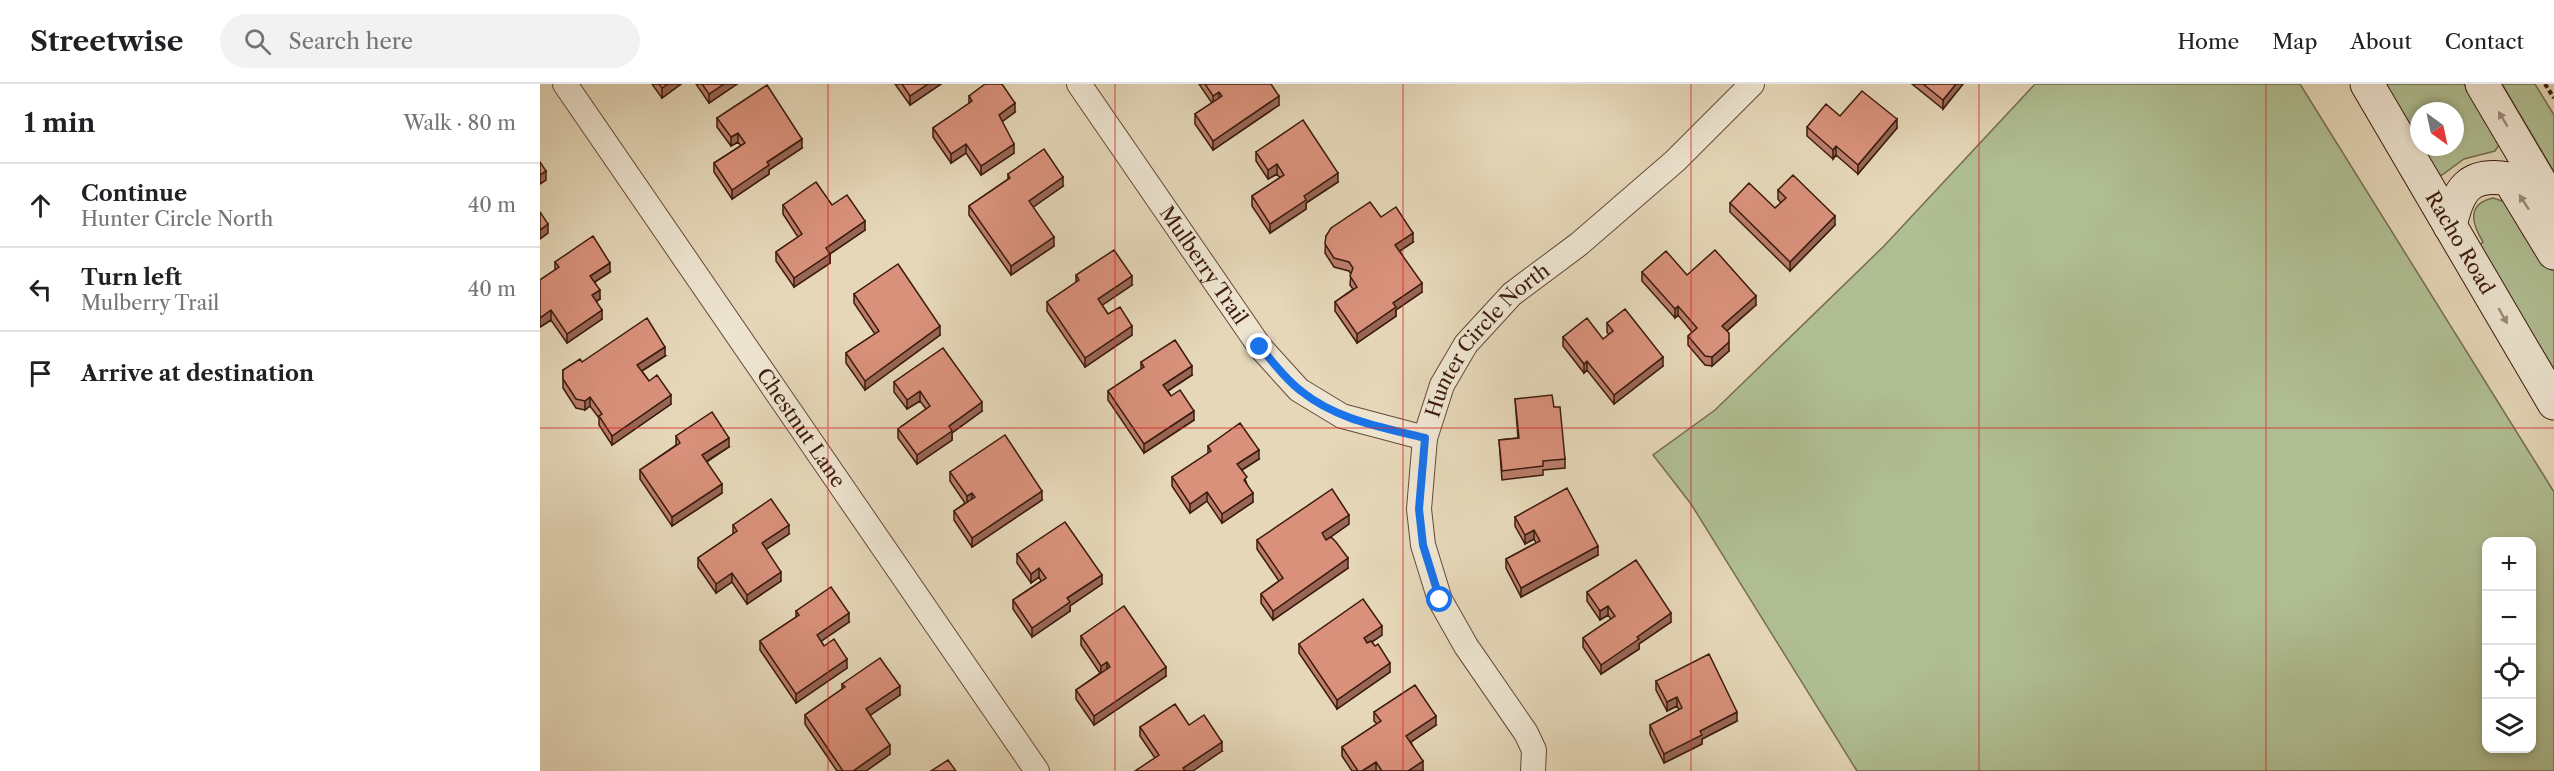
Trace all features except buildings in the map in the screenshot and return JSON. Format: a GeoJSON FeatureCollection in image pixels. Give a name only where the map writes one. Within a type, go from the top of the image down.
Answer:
{"type":"FeatureCollection","features":[{"type":"Feature","properties":{"kind":"street","name":"Chestnut Lane"},"geometry":{"type":"LineString","coordinates":[[565,84],[1037,771]]}},
{"type":"Feature","properties":{"kind":"street","name":"Mulberry Trail"},"geometry":{"type":"LineString","coordinates":[[1079,84],[1260,347],[1299,390],[1342,416],[1425,438]]}},
{"type":"Feature","properties":{"kind":"street","name":"Hunter Circle North"},"geometry":{"type":"LineString","coordinates":[[1533,771],[1534,750],[1526,733],[1466,646],[1440,600],[1423,545],[1419,509],[1425,438],[1442,385],[1466,344],[1512,294],[1579,244],[1675,161],[1752,84]]}},
{"type":"Feature","properties":{"kind":"street","name":"Racho Road"},"geometry":{"type":"LineString","coordinates":[[2367,84],[2554,403]]}},
{"type":"Feature","properties":{"kind":"street"},"geometry":{"type":"LineString","coordinates":[[2482,84],[2554,206]]}},
{"type":"Feature","properties":{"kind":"street"},"geometry":{"type":"LineString","coordinates":[[2450,226],[2456,201],[2466,186],[2490,176],[2509,179],[2554,253]]}},
{"type":"Feature","properties":{"kind":"path"},"geometry":{"type":"LineString","coordinates":[[2545,84],[2554,98]]}},
{"type":"Feature","properties":{"kind":"green space"},"geometry":{"type":"Polygon","coordinates":[[[2035,84],[2300,84],[2554,492],[2554,771],[1857,771],[1691,504],[1653,455],[1715,410],[1884,246],[2035,84]]]}},
{"type":"Feature","properties":{"kind":"green space"},"geometry":{"type":"Polygon","coordinates":[[[2383,84],[2464,84],[2499,145],[2495,151],[2464,159],[2442,175],[2437,176],[2425,156],[2464,156],[2464,102],[2410,102],[2410,130],[2383,84]]]}},
{"type":"Feature","properties":{"kind":"green space"},"geometry":{"type":"Polygon","coordinates":[[[2502,84],[2535,84],[2554,115],[2554,172],[2502,84]]]}},
{"type":"Feature","properties":{"kind":"green space"},"geometry":{"type":"Polygon","coordinates":[[[2493,198],[2505,202],[2554,267],[2554,369],[2478,246],[2483,242],[2474,222],[2475,210],[2484,201],[2493,198]]]}},
{"type":"Feature","properties":{"kind":"route"},"geometry":{"type":"LineString","coordinates":[[1260,347],[1299,390],[1316,402],[1342,416],[1425,438],[1419,509],[1423,545],[1440,600]]}}]}
